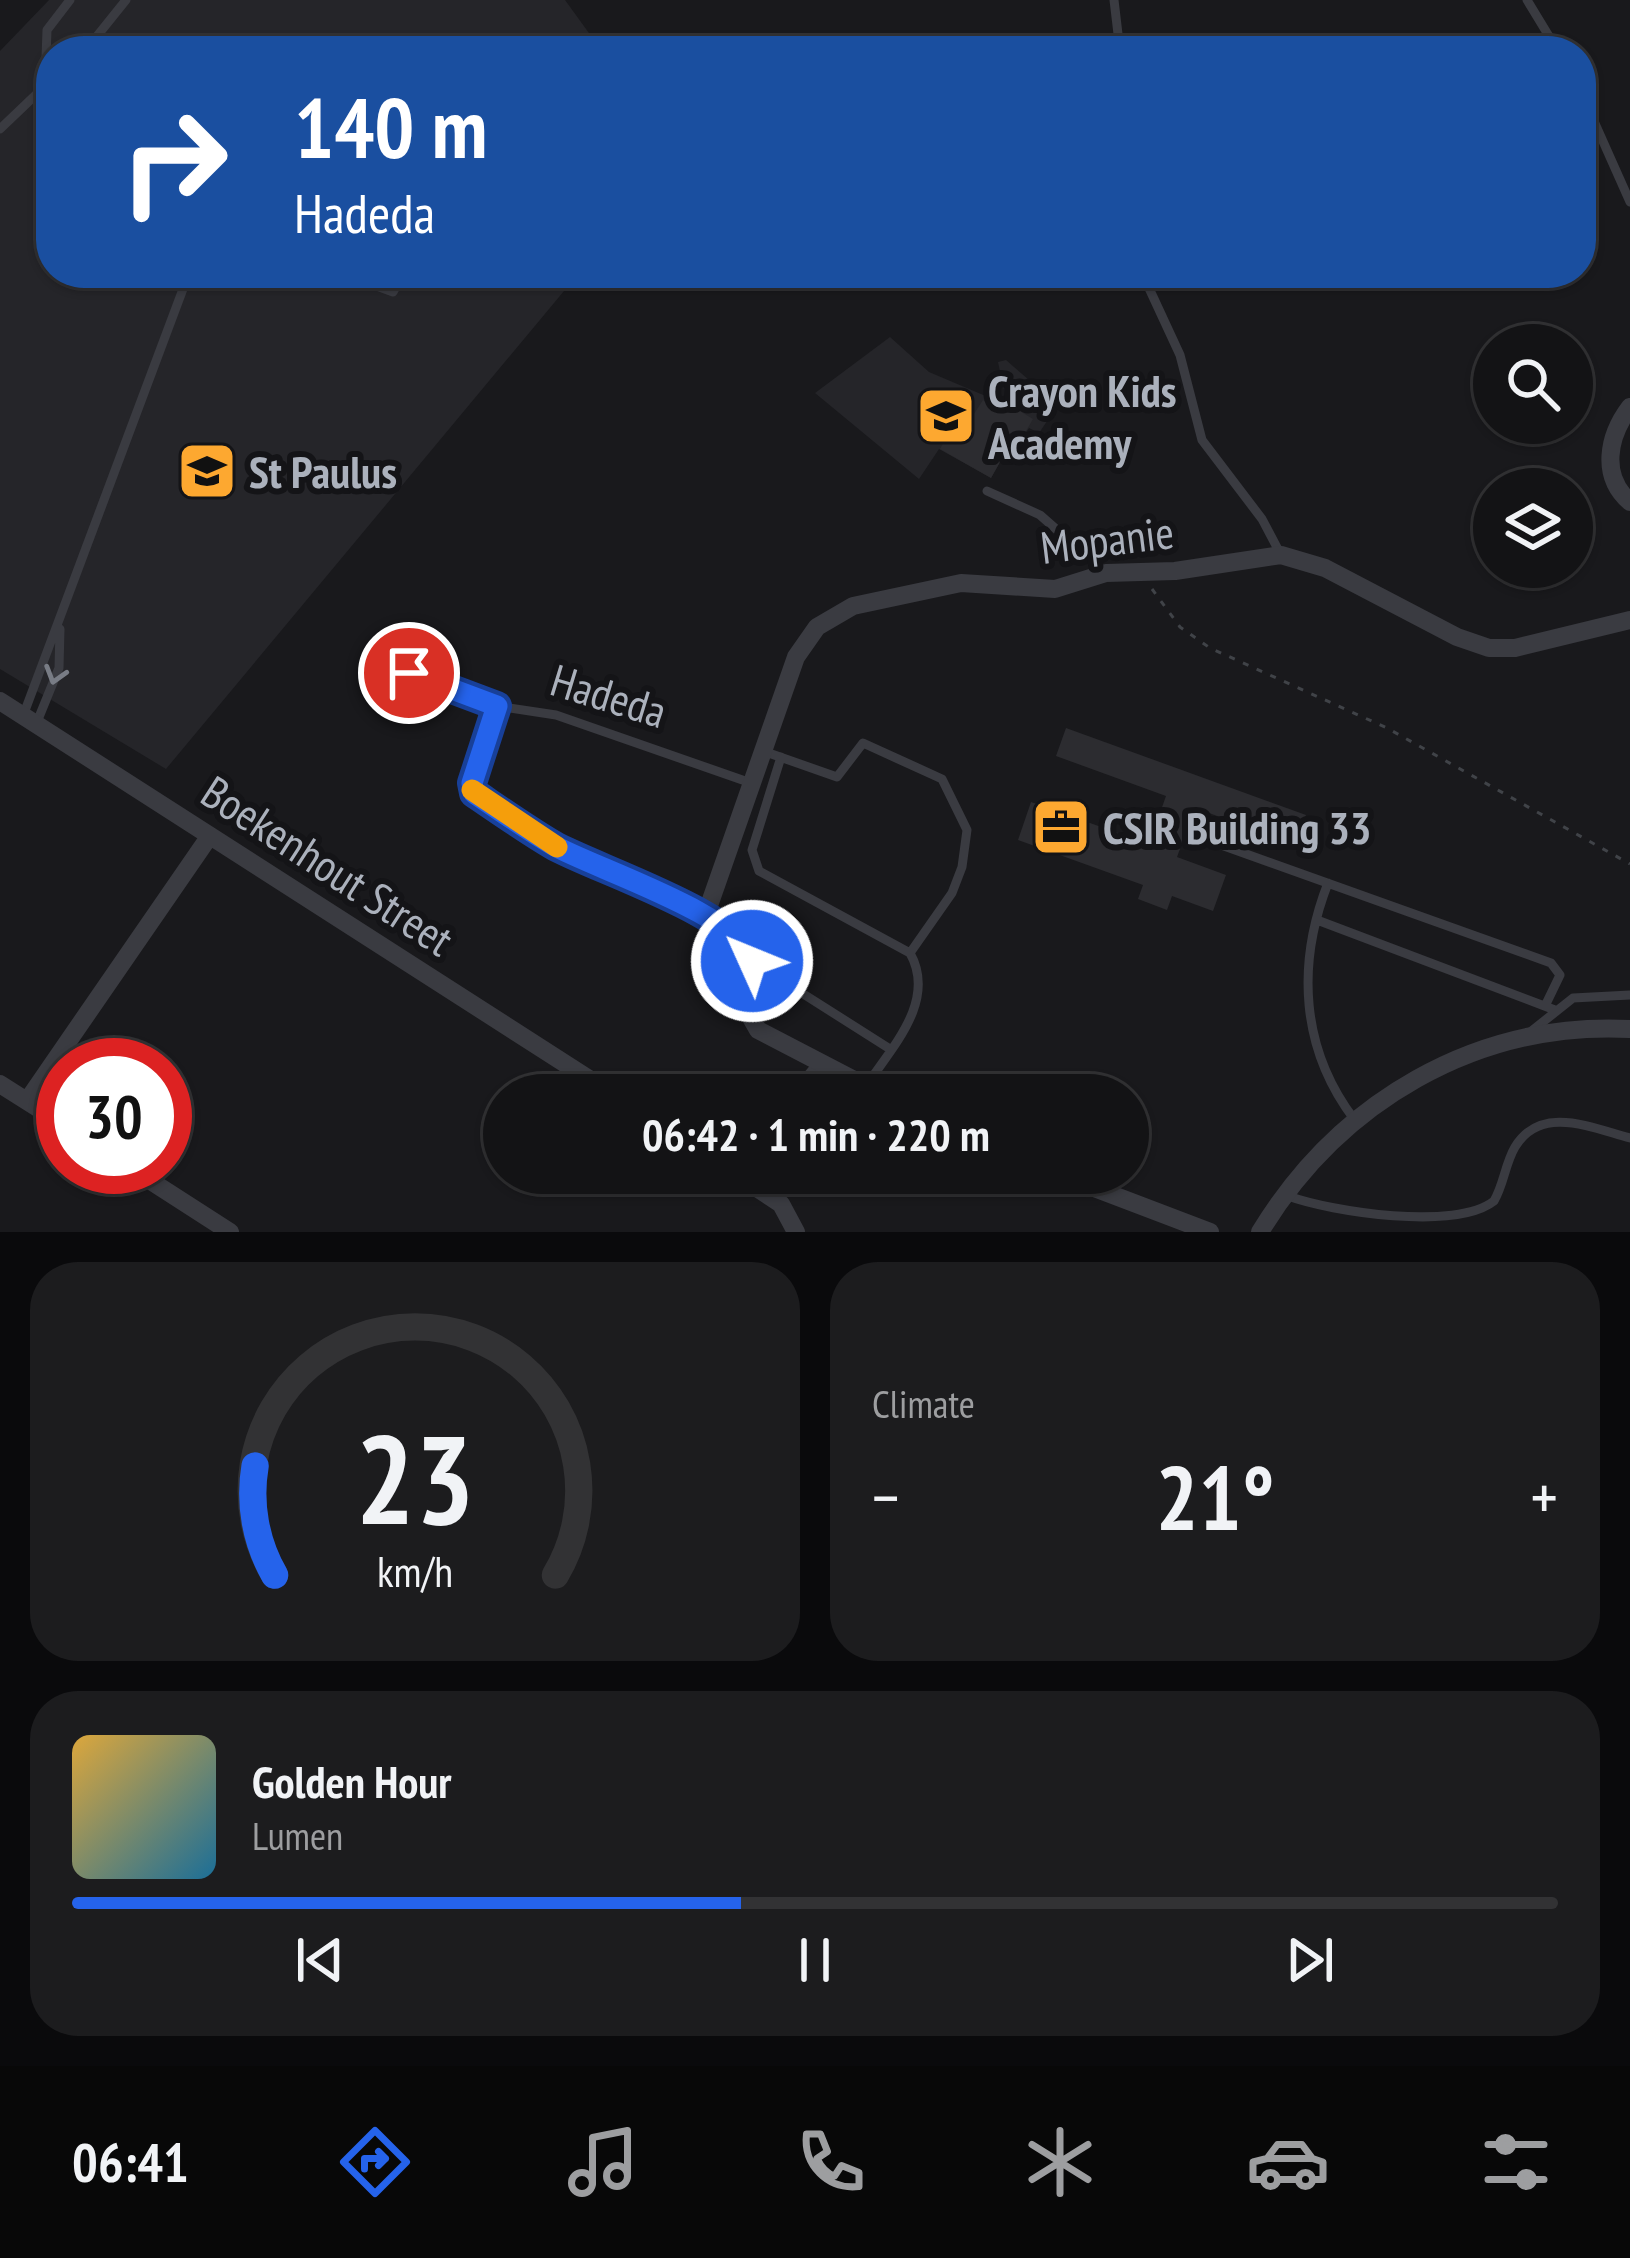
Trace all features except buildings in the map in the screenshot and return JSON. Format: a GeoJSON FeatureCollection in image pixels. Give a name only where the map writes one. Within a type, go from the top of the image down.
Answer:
{"type":"FeatureCollection","features":[{"type":"Feature","properties":{"kind":"street"},"geometry":{"type":"LineString","coordinates":[[1630,407],[1617,429],[1609,464],[1615,485],[1630,502]]}},
{"type":"Feature","properties":{"kind":"street","name":"Mopanie"},"geometry":{"type":"LineString","coordinates":[[705,917],[751,783],[772,754],[799,652],[833,614],[863,603],[961,583],[1055,589],[1106,573],[1174,571],[1281,555],[1325,568],[1457,637],[1489,648],[1515,648],[1630,620]]}},
{"type":"Feature","properties":{"kind":"street","name":"Boekenhout Street"},"geometry":{"type":"LineString","coordinates":[[0,701],[581,1074]]}},
{"type":"Feature","properties":{"kind":"street"},"geometry":{"type":"LineString","coordinates":[[27,1101],[209,836]]}},
{"type":"Feature","properties":{"kind":"street","name":"Hadeda"},"geometry":{"type":"LineString","coordinates":[[705,917],[745,943],[752,961]]}},
{"type":"Feature","properties":{"kind":"street"},"geometry":{"type":"LineString","coordinates":[[752,961],[753,1024],[847,1074]]}},
{"type":"Feature","properties":{"kind":"street"},"geometry":{"type":"LineString","coordinates":[[1259,1232],[1283,1195],[1354,1119],[1432,1067],[1525,1037],[1630,1029]]}},
{"type":"Feature","properties":{"kind":"street"},"geometry":{"type":"LineString","coordinates":[[0,1084],[36,1107]]}},
{"type":"Feature","properties":{"kind":"street"},"geometry":{"type":"LineString","coordinates":[[171,1194],[230,1232]]}},
{"type":"Feature","properties":{"kind":"street"},"geometry":{"type":"LineString","coordinates":[[767,1194],[790,1215],[796,1232]]}},
{"type":"Feature","properties":{"kind":"street"},"geometry":{"type":"LineString","coordinates":[[1110,1194],[1210,1232]]}},
{"type":"Feature","properties":{"kind":"lane"},"geometry":{"type":"LineString","coordinates":[[47,36],[70,0]]}},
{"type":"Feature","properties":{"kind":"lane"},"geometry":{"type":"LineString","coordinates":[[97,36],[126,0]]}},
{"type":"Feature","properties":{"kind":"lane"},"geometry":{"type":"LineString","coordinates":[[1114,0],[1118,36]]}},
{"type":"Feature","properties":{"kind":"lane"},"geometry":{"type":"LineString","coordinates":[[1527,0],[1549,36]]}},
{"type":"Feature","properties":{"kind":"lane"},"geometry":{"type":"LineString","coordinates":[[0,129],[36,95]]}},
{"type":"Feature","properties":{"kind":"lane"},"geometry":{"type":"LineString","coordinates":[[1596,126],[1630,202]]}},
{"type":"Feature","properties":{"kind":"lane"},"geometry":{"type":"LineString","coordinates":[[30,720],[60,624],[183,288]]}},
{"type":"Feature","properties":{"kind":"lane"},"geometry":{"type":"LineString","coordinates":[[1149,288],[1180,355],[1202,440],[1262,519],[1281,555]]}},
{"type":"Feature","properties":{"kind":"lane"},"geometry":{"type":"LineString","coordinates":[[987,491],[1040,515],[1106,573]]}},
{"type":"Feature","properties":{"kind":"lane"},"geometry":{"type":"LineString","coordinates":[[30,720],[58,668],[60,624]]}},
{"type":"Feature","properties":{"kind":"lane"},"geometry":{"type":"LineString","coordinates":[[409,673],[497,706]]}},
{"type":"Feature","properties":{"kind":"lane","name":"Hadeda"},"geometry":{"type":"LineString","coordinates":[[705,917],[634,878],[553,845],[474,793],[472,783],[497,706],[556,715],[751,783]]}},
{"type":"Feature","properties":{"kind":"lane"},"geometry":{"type":"LineString","coordinates":[[881,1074],[918,997],[910,953],[946,903],[962,867],[967,830],[947,785],[936,775],[863,743],[837,777],[772,754],[752,850],[759,871],[910,953]]}},
{"type":"Feature","properties":{"kind":"lane"},"geometry":{"type":"LineString","coordinates":[[1210,841],[1551,963],[1560,975],[1550,1007],[1525,1037]]}},
{"type":"Feature","properties":{"kind":"lane"},"geometry":{"type":"LineString","coordinates":[[1328,884],[1308,958],[1312,1037],[1328,1082],[1354,1119]]}},
{"type":"Feature","properties":{"kind":"lane"},"geometry":{"type":"LineString","coordinates":[[1317,920],[1550,1007],[1573,998],[1630,995]]}},
{"type":"Feature","properties":{"kind":"lane"},"geometry":{"type":"LineString","coordinates":[[752,961],[890,1049]]}},
{"type":"Feature","properties":{"kind":"lane"},"geometry":{"type":"LineString","coordinates":[[809,1074],[821,1060]]}},
{"type":"Feature","properties":{"kind":"lane"},"geometry":{"type":"LineString","coordinates":[[836,1074],[840,1070]]}},
{"type":"Feature","properties":{"kind":"lane"},"geometry":{"type":"LineString","coordinates":[[1283,1195],[1351,1210],[1466,1215],[1494,1201],[1518,1142],[1541,1125],[1568,1122],[1630,1138]]}},
{"type":"Feature","properties":{"kind":"path"},"geometry":{"type":"LineString","coordinates":[[1148,583],[1180,627],[1210,647],[1387,728],[1630,865]]}},
{"type":"Feature","properties":{"kind":"shaded area","name":"St Paulus"},"geometry":{"type":"Polygon","coordinates":[[[49,0],[565,0],[591,36],[36,36],[36,288],[567,288],[166,769],[0,669],[0,51],[49,0]]]}},
{"type":"Feature","properties":{"kind":"shaded area","name":"Crayon Kids Academy"},"geometry":{"type":"Polygon","coordinates":[[[890,337],[929,372],[988,397],[1006,399],[998,362],[1006,360],[1058,405],[1039,433],[1029,428],[1017,446],[1011,442],[991,478],[939,449],[919,479],[815,393],[890,337]]]}},
{"type":"Feature","properties":{"kind":"slow traffic"},"geometry":{"type":"LineString","coordinates":[[472,790],[557,847]]}},
{"type":"Feature","properties":{"kind":"place","name":"Crayon Kids Academy"},"geometry":{"type":"Point","coordinates":[946,416]}},
{"type":"Feature","properties":{"kind":"place","name":"St Paulus"},"geometry":{"type":"Point","coordinates":[207,471]}},
{"type":"Feature","properties":{"kind":"place","name":"CSIR Building 33"},"geometry":{"type":"Point","coordinates":[1061,827]}},
{"type":"Feature","properties":{"kind":"route"},"geometry":{"type":"LineString","coordinates":[[409,673],[497,706],[471,786],[474,793],[553,845],[634,878],[705,917],[745,943],[752,961]]}}]}
